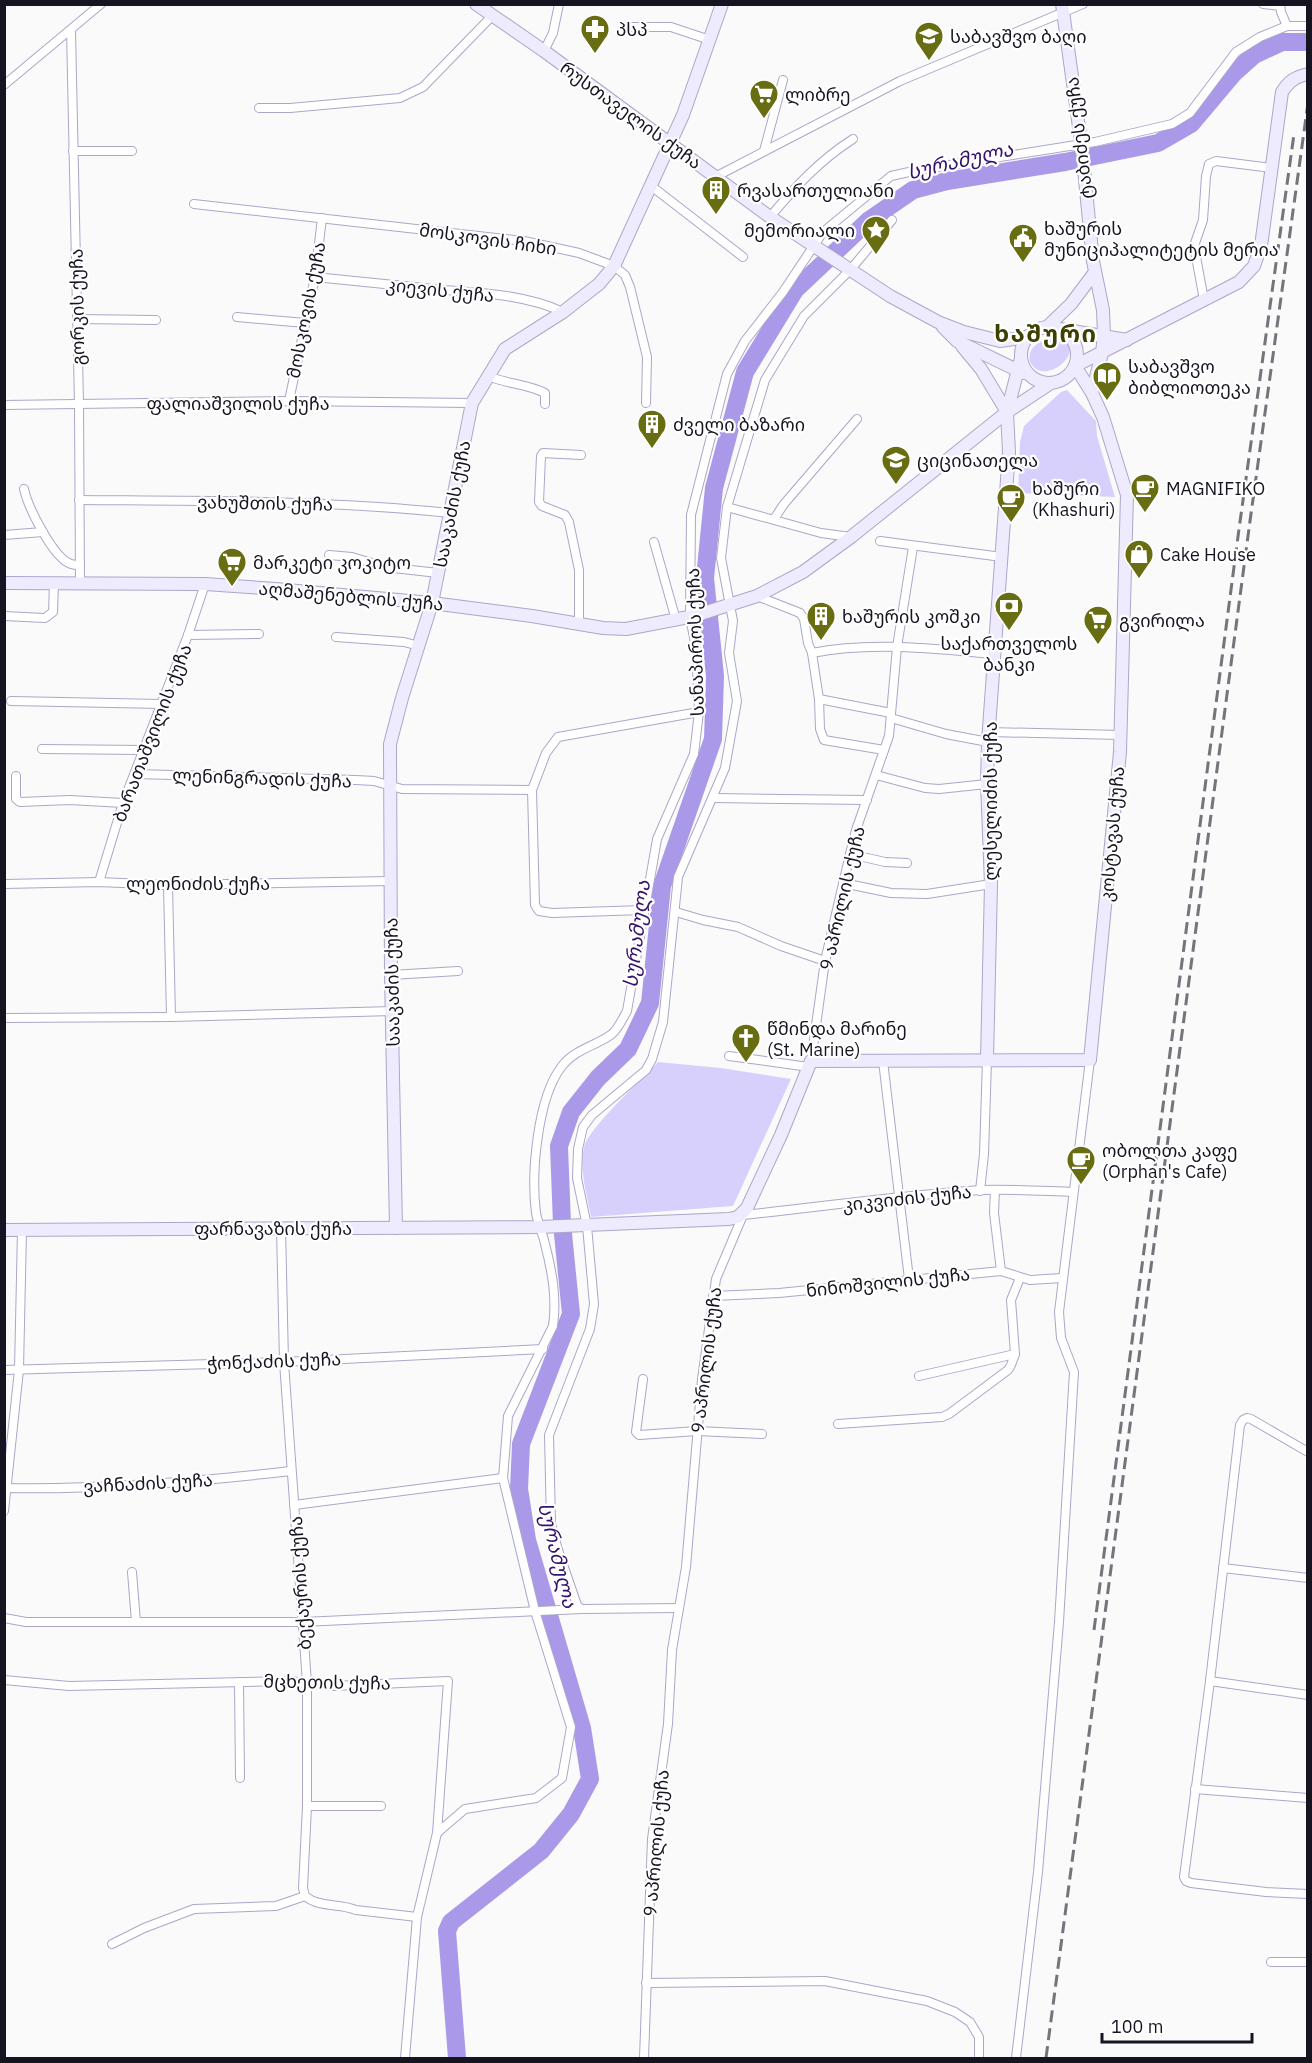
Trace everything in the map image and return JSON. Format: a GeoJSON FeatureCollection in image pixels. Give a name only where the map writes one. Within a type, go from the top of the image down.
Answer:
{"type":"FeatureCollection","features":[{"type":"Feature","properties":{"kind":"street"},"geometry":{"type":"LineString","coordinates":[[4,85],[101,4]]}},
{"type":"Feature","properties":{"kind":"street","name":"რუსთაველის ქუჩა"},"geometry":{"type":"LineString","coordinates":[[476,4],[544,51],[770,217],[890,296],[938,322],[989,339],[1011,340],[1027,337]]}},
{"type":"Feature","properties":{"kind":"street"},"geometry":{"type":"LineString","coordinates":[[544,51],[553,33],[559,4]]}},
{"type":"Feature","properties":{"kind":"street","name":"სააკაძის ქუჩა"},"geometry":{"type":"LineString","coordinates":[[396,1228],[391,975],[390,744],[432,603],[472,403],[505,349],[563,312],[599,284],[614,266],[670,144],[722,4]]}},
{"type":"Feature","properties":{"kind":"street"},"geometry":{"type":"LineString","coordinates":[[715,177],[900,81],[1062,9],[1083,4]]}},
{"type":"Feature","properties":{"kind":"street"},"geometry":{"type":"LineString","coordinates":[[1263,4],[1280,5],[1287,26]]}},
{"type":"Feature","properties":{"kind":"street","name":"ტაბიძეს ქუჩა"},"geometry":{"type":"LineString","coordinates":[[1062,9],[1095,272],[1103,310],[1102,352]]}},
{"type":"Feature","properties":{"kind":"street"},"geometry":{"type":"LineString","coordinates":[[259,108],[290,108],[400,98],[423,87],[492,16]]}},
{"type":"Feature","properties":{"kind":"street","name":"სანაპიროს ქუჩა"},"geometry":{"type":"LineString","coordinates":[[437,1833],[465,1809],[536,1798],[562,1778],[571,1727],[535,1611],[503,1478],[508,1416],[553,1326],[555,1300],[545,1241],[536,1214],[534,1166],[544,1102],[562,1066],[583,1048],[614,1033],[627,1011],[657,840],[694,754],[699,712],[692,616],[691,515],[727,374],[745,341],[783,292],[823,232],[891,176],[918,170],[1081,147],[1172,124],[1190,113],[1236,52],[1260,37],[1287,26],[1308,26]]}},
{"type":"Feature","properties":{"kind":"street"},"geometry":{"type":"LineString","coordinates":[[624,27],[670,27],[710,40]]}},
{"type":"Feature","properties":{"kind":"street","name":"გორკის ქუჩა"},"geometry":{"type":"LineString","coordinates":[[70,30],[80,404],[80,584]]}},
{"type":"Feature","properties":{"kind":"street"},"geometry":{"type":"LineString","coordinates":[[727,605],[757,596],[803,572],[851,537],[1007,412],[1051,383],[1064,379],[1075,366],[1239,282],[1254,266],[1261,246],[1282,92],[1287,82],[1297,76],[1308,74]]}},
{"type":"Feature","properties":{"kind":"street"},"geometry":{"type":"LineString","coordinates":[[4,95],[13,79]]}},
{"type":"Feature","properties":{"kind":"street"},"geometry":{"type":"LineString","coordinates":[[764,152],[783,80]]}},
{"type":"Feature","properties":{"kind":"street"},"geometry":{"type":"LineString","coordinates":[[770,217],[797,184],[833,152],[853,139]]}},
{"type":"Feature","properties":{"kind":"street"},"geometry":{"type":"LineString","coordinates":[[73,151],[132,151]]}},
{"type":"Feature","properties":{"kind":"street"},"geometry":{"type":"LineString","coordinates":[[1204,300],[1194,246],[1203,220],[1209,164],[1216,161],[1272,168]]}},
{"type":"Feature","properties":{"kind":"street"},"geometry":{"type":"LineString","coordinates":[[650,185],[743,257]]}},
{"type":"Feature","properties":{"kind":"street","name":"მოსკოვის ჩიხი"},"geometry":{"type":"LineString","coordinates":[[194,204],[524,241],[579,253],[614,266]]}},
{"type":"Feature","properties":{"kind":"street","name":"მოსკოვის ქუჩა"},"geometry":{"type":"LineString","coordinates":[[289,401],[315,277],[322,218]]}},
{"type":"Feature","properties":{"kind":"street"},"geometry":{"type":"LineString","coordinates":[[578,1610],[551,1524],[549,1434],[590,1329],[594,1304],[593,1278],[582,1226],[576,1178],[578,1149],[583,1127],[592,1115],[646,1070],[652,1059],[663,1022],[678,877],[725,768],[737,701],[729,653],[733,621],[727,605],[721,558],[727,507],[765,380],[804,316],[892,220]]}},
{"type":"Feature","properties":{"kind":"street"},"geometry":{"type":"LineString","coordinates":[[614,266],[625,275],[647,357],[646,403]]}},
{"type":"Feature","properties":{"kind":"street"},"geometry":{"type":"LineString","coordinates":[[1047,327],[1071,304],[1095,272]]}},
{"type":"Feature","properties":{"kind":"street","name":"კიევის ქუჩა"},"geometry":{"type":"LineString","coordinates":[[315,277],[484,293],[550,306],[563,312]]}},
{"type":"Feature","properties":{"kind":"street"},"geometry":{"type":"LineString","coordinates":[[237,317],[305,323]]}},
{"type":"Feature","properties":{"kind":"street"},"geometry":{"type":"LineString","coordinates":[[77,319],[156,320]]}},
{"type":"Feature","properties":{"kind":"street","name":"რუსთაველის ქუჩა"},"geometry":{"type":"LineString","coordinates":[[938,322],[957,342],[1030,377]]}},
{"type":"Feature","properties":{"kind":"street"},"geometry":{"type":"LineString","coordinates":[[1007,412],[1022,349],[1027,337],[1034,331],[1047,327],[1127,340]]}},
{"type":"Feature","properties":{"kind":"street"},"geometry":{"type":"LineString","coordinates":[[1060,329],[1075,344],[1077,354],[1075,366]]}},
{"type":"Feature","properties":{"kind":"street"},"geometry":{"type":"LineString","coordinates":[[957,342],[981,369],[1007,412]]}},
{"type":"Feature","properties":{"kind":"street"},"geometry":{"type":"LineString","coordinates":[[1092,393],[1102,352]]}},
{"type":"Feature","properties":{"kind":"street"},"geometry":{"type":"LineString","coordinates":[[1021,358],[1030,377],[1051,383]]}},
{"type":"Feature","properties":{"kind":"street","name":"კოსტავას ქუჩა"},"geometry":{"type":"LineString","coordinates":[[1016,2058],[1038,1872],[1059,1622],[1074,1372],[1061,1338],[1059,1325],[1062,1278],[1090,1060],[1121,735],[1127,495],[1103,417],[1092,393],[1075,366]]}},
{"type":"Feature","properties":{"kind":"street"},"geometry":{"type":"LineString","coordinates":[[488,376],[501,382],[537,389],[545,393],[545,404]]}},
{"type":"Feature","properties":{"kind":"street","name":"ფალიაშვილის ქუჩა"},"geometry":{"type":"LineString","coordinates":[[4,405],[289,401],[472,403]]}},
{"type":"Feature","properties":{"kind":"street","name":"ლესელიძის ქუჩა"},"geometry":{"type":"LineString","coordinates":[[980,1191],[987,1060],[991,884],[987,784],[988,737],[1009,452],[1007,412]]}},
{"type":"Feature","properties":{"kind":"street"},"geometry":{"type":"LineString","coordinates":[[774,519],[784,504],[857,419]]}},
{"type":"Feature","properties":{"kind":"street"},"geometry":{"type":"LineString","coordinates":[[579,624],[579,570],[569,522],[565,515],[542,506],[539,502],[543,453],[581,455]]}},
{"type":"Feature","properties":{"kind":"street"},"geometry":{"type":"LineString","coordinates":[[24,489],[28,504],[49,542],[69,564],[80,565]]}},
{"type":"Feature","properties":{"kind":"street","name":"ვახუშთის ქუჩა"},"geometry":{"type":"LineString","coordinates":[[79,500],[322,503],[450,513]]}},
{"type":"Feature","properties":{"kind":"street"},"geometry":{"type":"LineString","coordinates":[[727,507],[821,533],[851,537]]}},
{"type":"Feature","properties":{"kind":"street"},"geometry":{"type":"LineString","coordinates":[[4,534],[43,532]]}},
{"type":"Feature","properties":{"kind":"street"},"geometry":{"type":"LineString","coordinates":[[880,541],[1002,557]]}},
{"type":"Feature","properties":{"kind":"street"},"geometry":{"type":"LineString","coordinates":[[654,542],[676,620]]}},
{"type":"Feature","properties":{"kind":"street","name":"9 აპრილის ქუჩა"},"geometry":{"type":"LineString","coordinates":[[644,2058],[652,1839],[668,1724],[672,1650],[686,1567],[697,1431],[716,1279],[781,1135],[810,1064],[825,961],[843,883],[856,830],[884,750],[891,716],[897,647],[913,547]]}},
{"type":"Feature","properties":{"kind":"street"},"geometry":{"type":"LineString","coordinates":[[329,555],[352,557],[385,567],[438,573]]}},
{"type":"Feature","properties":{"kind":"street","name":"აღმაშენებლის ქუჩა"},"geometry":{"type":"LineString","coordinates":[[4,583],[205,584],[432,603],[603,628],[626,629],[676,620],[727,605]]}},
{"type":"Feature","properties":{"kind":"street"},"geometry":{"type":"LineString","coordinates":[[4,616],[45,618],[52,612],[54,584]]}},
{"type":"Feature","properties":{"kind":"street","name":"ბარათაშვილის ქუჩა"},"geometry":{"type":"LineString","coordinates":[[99,882],[123,803],[188,635],[205,584]]}},
{"type":"Feature","properties":{"kind":"street"},"geometry":{"type":"LineString","coordinates":[[757,596],[802,616],[812,653],[819,699],[820,729],[824,740],[884,750]]}},
{"type":"Feature","properties":{"kind":"street"},"geometry":{"type":"LineString","coordinates":[[188,635],[259,634]]}},
{"type":"Feature","properties":{"kind":"street"},"geometry":{"type":"LineString","coordinates":[[336,637],[404,642],[419,646]]}},
{"type":"Feature","properties":{"kind":"street"},"geometry":{"type":"LineString","coordinates":[[812,653],[838,648],[897,647],[994,654]]}},
{"type":"Feature","properties":{"kind":"street"},"geometry":{"type":"LineString","coordinates":[[819,699],[891,716],[946,734],[988,737],[1121,735]]}},
{"type":"Feature","properties":{"kind":"street"},"geometry":{"type":"LineString","coordinates":[[11,701],[162,704]]}},
{"type":"Feature","properties":{"kind":"street"},"geometry":{"type":"LineString","coordinates":[[643,910],[552,913],[539,911],[535,905],[532,790],[546,753],[558,738],[699,712]]}},
{"type":"Feature","properties":{"kind":"street"},"geometry":{"type":"LineString","coordinates":[[42,749],[144,750]]}},
{"type":"Feature","properties":{"kind":"street","name":"ლენინგრადის ქუჩა"},"geometry":{"type":"LineString","coordinates":[[135,774],[356,780],[402,789],[532,790]]}},
{"type":"Feature","properties":{"kind":"street"},"geometry":{"type":"LineString","coordinates":[[876,775],[925,789],[987,784]]}},
{"type":"Feature","properties":{"kind":"street"},"geometry":{"type":"LineString","coordinates":[[16,776],[16,799],[20,802],[70,800],[123,803]]}},
{"type":"Feature","properties":{"kind":"street"},"geometry":{"type":"LineString","coordinates":[[714,798],[867,800]]}},
{"type":"Feature","properties":{"kind":"street"},"geometry":{"type":"LineString","coordinates":[[850,854],[885,862],[907,863]]}},
{"type":"Feature","properties":{"kind":"street","name":"ლეონიძის ქუჩა"},"geometry":{"type":"LineString","coordinates":[[4,884],[99,882],[168,885],[391,881]]}},
{"type":"Feature","properties":{"kind":"street"},"geometry":{"type":"LineString","coordinates":[[843,883],[891,893],[927,894],[991,884]]}},
{"type":"Feature","properties":{"kind":"street"},"geometry":{"type":"LineString","coordinates":[[168,885],[171,1017]]}},
{"type":"Feature","properties":{"kind":"street"},"geometry":{"type":"LineString","coordinates":[[676,912],[738,927],[781,946],[825,961]]}},
{"type":"Feature","properties":{"kind":"street"},"geometry":{"type":"LineString","coordinates":[[391,975],[458,972]]}},
{"type":"Feature","properties":{"kind":"street"},"geometry":{"type":"LineString","coordinates":[[4,1018],[171,1017],[393,1011]]}},
{"type":"Feature","properties":{"kind":"street"},"geometry":{"type":"LineString","coordinates":[[729,1056],[810,1064],[883,1061],[1090,1060]]}},
{"type":"Feature","properties":{"kind":"street"},"geometry":{"type":"LineString","coordinates":[[883,1061],[909,1279]]}},
{"type":"Feature","properties":{"kind":"street"},"geometry":{"type":"LineString","coordinates":[[995,1190],[994,1213],[1001,1271]]}},
{"type":"Feature","properties":{"kind":"street","name":"კიკვიძის ქუჩა"},"geometry":{"type":"LineString","coordinates":[[743,1215],[899,1197],[980,1191],[1073,1192]]}},
{"type":"Feature","properties":{"kind":"street"},"geometry":{"type":"LineString","coordinates":[[582,1226],[713,1220],[743,1215]]}},
{"type":"Feature","properties":{"kind":"street","name":"ფარნავაზის ქუჩა"},"geometry":{"type":"LineString","coordinates":[[4,1230],[582,1226]]}},
{"type":"Feature","properties":{"kind":"street","name":"ბექაურის ქუჩა"},"geometry":{"type":"LineString","coordinates":[[281,1227],[284,1362],[307,1683],[307,1806],[303,1888],[305,1896]]}},
{"type":"Feature","properties":{"kind":"street"},"geometry":{"type":"LineString","coordinates":[[4,1511],[19,1370],[22,1230]]}},
{"type":"Feature","properties":{"kind":"street","name":"ნინოშვილის ქუჩა"},"geometry":{"type":"LineString","coordinates":[[713,1296],[779,1293],[1001,1271],[1030,1280],[1062,1278]]}},
{"type":"Feature","properties":{"kind":"street"},"geometry":{"type":"LineString","coordinates":[[838,1424],[942,1417],[1008,1370],[1016,1353],[1011,1300],[1020,1278]]}},
{"type":"Feature","properties":{"kind":"street","name":"ჭონქაძის ქუჩა"},"geometry":{"type":"LineString","coordinates":[[4,1371],[284,1362],[543,1348]]}},
{"type":"Feature","properties":{"kind":"street"},"geometry":{"type":"LineString","coordinates":[[919,1376],[1016,1353]]}},
{"type":"Feature","properties":{"kind":"street"},"geometry":{"type":"LineString","coordinates":[[643,1379],[636,1432],[642,1436],[697,1431],[762,1434]]}},
{"type":"Feature","properties":{"kind":"street"},"geometry":{"type":"LineString","coordinates":[[1308,1452],[1251,1419],[1243,1420],[1240,1425],[1184,1877],[1186,1881],[1266,1892],[1308,1894]]}},
{"type":"Feature","properties":{"kind":"street","name":"ვაჩნაძის ქუჩა"},"geometry":{"type":"LineString","coordinates":[[5,1488],[172,1483],[291,1471]]}},
{"type":"Feature","properties":{"kind":"street"},"geometry":{"type":"LineString","coordinates":[[294,1505],[503,1478]]}},
{"type":"Feature","properties":{"kind":"street"},"geometry":{"type":"LineString","coordinates":[[1223,1568],[1308,1578]]}},
{"type":"Feature","properties":{"kind":"street"},"geometry":{"type":"LineString","coordinates":[[132,1572],[136,1622]]}},
{"type":"Feature","properties":{"kind":"street"},"geometry":{"type":"LineString","coordinates":[[4,1618],[19,1622],[303,1622],[535,1611],[679,1608]]}},
{"type":"Feature","properties":{"kind":"street","name":"მცხეთის ქუჩა"},"geometry":{"type":"LineString","coordinates":[[4,1680],[69,1686],[290,1681],[333,1686],[448,1681],[437,1833],[417,1917],[405,2058]]}},
{"type":"Feature","properties":{"kind":"street"},"geometry":{"type":"LineString","coordinates":[[1210,1681],[1308,1695]]}},
{"type":"Feature","properties":{"kind":"street"},"geometry":{"type":"LineString","coordinates":[[239,1682],[240,1778]]}},
{"type":"Feature","properties":{"kind":"street"},"geometry":{"type":"LineString","coordinates":[[1195,1789],[1308,1798]]}},
{"type":"Feature","properties":{"kind":"street"},"geometry":{"type":"LineString","coordinates":[[307,1806],[381,1806]]}},
{"type":"Feature","properties":{"kind":"street"},"geometry":{"type":"LineString","coordinates":[[112,1944],[144,1928],[194,1909],[276,1906],[305,1896],[314,1902],[356,1911],[417,1917]]}},
{"type":"Feature","properties":{"kind":"street"},"geometry":{"type":"LineString","coordinates":[[1271,1962],[1308,1962]]}},
{"type":"Feature","properties":{"kind":"street"},"geometry":{"type":"LineString","coordinates":[[646,1983],[825,1981],[927,2001],[955,2012],[970,2022],[979,2037],[979,2058]]}},
{"type":"Feature","properties":{"kind":"shaded area"},"geometry":{"type":"Polygon","coordinates":[[[1053,336],[1065,341],[1070,348],[1069,355],[1055,369],[1037,370],[1030,362],[1031,352],[1040,342],[1053,336]]]}},
{"type":"Feature","properties":{"kind":"shaded area"},"geometry":{"type":"Polygon","coordinates":[[[1067,390],[1096,421],[1097,436],[1115,497],[1018,493],[1020,442],[1024,426],[1061,392],[1067,390]]]}},
{"type":"Feature","properties":{"kind":"shaded area"},"geometry":{"type":"Polygon","coordinates":[[[658,1062],[721,1068],[791,1079],[733,1206],[591,1217],[583,1173],[584,1147],[605,1116],[658,1062]]]}},
{"type":"Feature","properties":{"kind":"waterway","name":"სურამულა"},"geometry":{"type":"LineString","coordinates":[[457,2058],[447,1931],[451,1922],[541,1851],[571,1814],[590,1779],[582,1728],[527,1540],[519,1489],[521,1444],[571,1314],[562,1224],[559,1146],[571,1112],[598,1078],[628,1049],[650,1003],[662,886],[713,739],[715,676],[705,578],[714,488],[745,372],[795,290],[868,221],[913,190],[947,181],[1065,162],[1158,143],[1191,124],[1234,73],[1254,55],[1282,42],[1308,42]]}},
{"type":"Feature","properties":{"kind":"railway"},"geometry":{"type":"LineString","coordinates":[[1046,2058],[1250,521],[1308,103]]}},
{"type":"Feature","properties":{"kind":"railway"},"geometry":{"type":"LineString","coordinates":[[1094,1630],[1239,529],[1294,134]]}},
{"type":"Feature","properties":{"kind":"place","name":"პსპ"},"geometry":{"type":"Point","coordinates":[595,54]}},
{"type":"Feature","properties":{"kind":"place","name":"საბავშვო ბაღი"},"geometry":{"type":"Point","coordinates":[929,62]}},
{"type":"Feature","properties":{"kind":"place","name":"ლიბრე"},"geometry":{"type":"Point","coordinates":[764,120]}},
{"type":"Feature","properties":{"kind":"place","name":"რვასართულიანი"},"geometry":{"type":"Point","coordinates":[716,216]}},
{"type":"Feature","properties":{"kind":"place","name":"მემორიალი"},"geometry":{"type":"Point","coordinates":[876,256]}},
{"type":"Feature","properties":{"kind":"place","name":"ხაშურის მუნიციპალიტეტის მერია"},"geometry":{"type":"Point","coordinates":[1023,264]}},
{"type":"Feature","properties":{"kind":"place","name":"საბავშვო ბიბლიოთეკა"},"geometry":{"type":"Point","coordinates":[1107,402]}},
{"type":"Feature","properties":{"kind":"place","name":"ძველი ბაზარი"},"geometry":{"type":"Point","coordinates":[652,450]}},
{"type":"Feature","properties":{"kind":"place","name":"ციცინათელა"},"geometry":{"type":"Point","coordinates":[896,486]}},
{"type":"Feature","properties":{"kind":"place","name":"MAGNIFIKO"},"geometry":{"type":"Point","coordinates":[1145,514]}},
{"type":"Feature","properties":{"kind":"place","name":"ხაშური (Khashuri)"},"geometry":{"type":"Point","coordinates":[1011,524]}},
{"type":"Feature","properties":{"kind":"place","name":"Cake House"},"geometry":{"type":"Point","coordinates":[1139,580]}},
{"type":"Feature","properties":{"kind":"place","name":"მარკეტი კოკიტო"},"geometry":{"type":"Point","coordinates":[232,588]}},
{"type":"Feature","properties":{"kind":"place","name":"საქართველოს ბანკი"},"geometry":{"type":"Point","coordinates":[1009,632]}},
{"type":"Feature","properties":{"kind":"place","name":"ხაშურის კოშკი"},"geometry":{"type":"Point","coordinates":[821,642]}},
{"type":"Feature","properties":{"kind":"place","name":"გვირილა"},"geometry":{"type":"Point","coordinates":[1098,646]}},
{"type":"Feature","properties":{"kind":"place","name":"წმინდა მარინე (St. Marine)"},"geometry":{"type":"Point","coordinates":[746,1064]}},
{"type":"Feature","properties":{"kind":"place","name":"ობოლთა კაფე (Orphan's Cafe)"},"geometry":{"type":"Point","coordinates":[1081,1186]}},
{"type":"Feature","properties":{"kind":"district","name":"ხაშური"},"geometry":{"type":"Point","coordinates":[1046,333]}}]}
